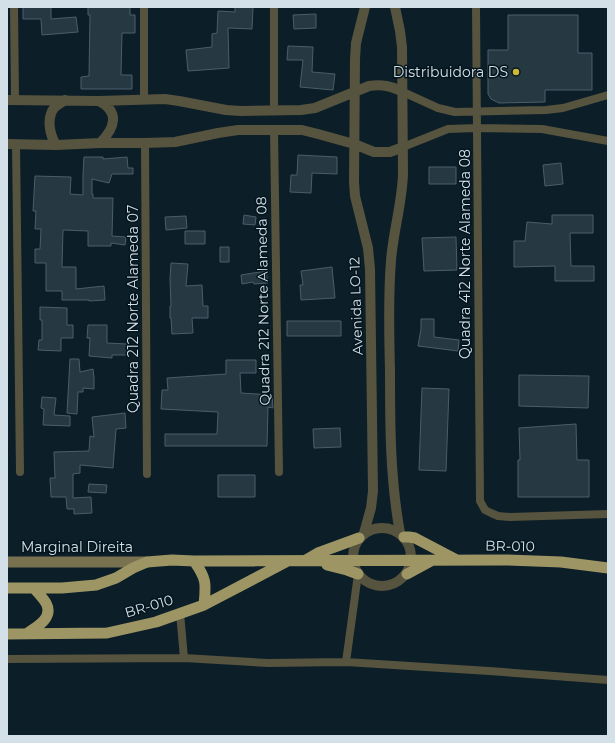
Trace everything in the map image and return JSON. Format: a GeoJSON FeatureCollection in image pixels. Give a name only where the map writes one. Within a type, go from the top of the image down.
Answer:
{"type":"FeatureCollection","features":[{"type":"Feature","properties":{"kind":"highway"},"geometry":{"type":"LineString","coordinates":[[402,535],[415,538],[457,560]]}},
{"type":"Feature","properties":{"kind":"highway"},"geometry":{"type":"LineString","coordinates":[[309,561],[318,553],[362,536]]}},
{"type":"Feature","properties":{"kind":"highway","name":"BR-010"},"geometry":{"type":"LineString","coordinates":[[147,562],[172,560],[194,562],[508,560],[561,562],[608,568]]}},
{"type":"Feature","properties":{"kind":"highway"},"geometry":{"type":"LineString","coordinates":[[407,574],[433,560]]}},
{"type":"Feature","properties":{"kind":"highway","name":"BR-010"},"geometry":{"type":"LineString","coordinates":[[7,634],[107,633],[156,622],[204,605],[288,561]]}},
{"type":"Feature","properties":{"kind":"highway"},"geometry":{"type":"LineString","coordinates":[[309,561],[358,574]]}},
{"type":"Feature","properties":{"kind":"highway"},"geometry":{"type":"LineString","coordinates":[[7,588],[62,588],[96,585],[116,578],[147,562]]}},
{"type":"Feature","properties":{"kind":"highway"},"geometry":{"type":"LineString","coordinates":[[194,562],[204,577],[206,585],[204,605]]}},
{"type":"Feature","properties":{"kind":"highway"},"geometry":{"type":"LineString","coordinates":[[26,634],[42,622],[48,612],[46,602],[34,588]]}},
{"type":"Feature","properties":{"kind":"main road","name":"Marginal Direita"},"geometry":{"type":"LineString","coordinates":[[7,562],[147,562]]}},
{"type":"Feature","properties":{"kind":"street"},"geometry":{"type":"LineString","coordinates":[[14,7],[11,100],[99,101],[164,99],[226,110],[301,110],[315,108],[376,84],[389,86],[438,108],[456,112],[546,110],[563,108],[608,96]]}},
{"type":"Feature","properties":{"kind":"street"},"geometry":{"type":"LineString","coordinates":[[144,7],[144,100]]}},
{"type":"Feature","properties":{"kind":"street"},"geometry":{"type":"LineString","coordinates":[[274,7],[274,111]]}},
{"type":"Feature","properties":{"kind":"street","name":"Avenida LO-12"},"geometry":{"type":"LineString","coordinates":[[353,560],[355,545],[362,536],[371,508],[373,491],[370,269],[368,248],[355,196],[354,182],[354,92],[356,48],[365,7]]}},
{"type":"Feature","properties":{"kind":"street"},"geometry":{"type":"LineString","coordinates":[[395,7],[402,44],[403,187],[393,242],[389,296],[391,452],[395,506],[402,535]]}},
{"type":"Feature","properties":{"kind":"street","name":"Quadra 412 Norte Alameda 08"},"geometry":{"type":"LineString","coordinates":[[476,7],[480,501],[485,510],[498,516],[510,517],[608,514]]}},
{"type":"Feature","properties":{"kind":"street"},"geometry":{"type":"LineString","coordinates":[[56,145],[50,128],[51,115],[54,109],[64,100]]}},
{"type":"Feature","properties":{"kind":"street"},"geometry":{"type":"LineString","coordinates":[[99,101],[109,108],[113,119],[108,135],[100,143]]}},
{"type":"Feature","properties":{"kind":"street"},"geometry":{"type":"LineString","coordinates":[[20,472],[12,144],[56,145],[175,142],[238,130],[302,130],[354,144],[374,152],[390,152],[448,129],[477,128],[542,129],[608,141]]}},
{"type":"Feature","properties":{"kind":"street","name":"Quadra 212 Norte Alameda 08"},"geometry":{"type":"LineString","coordinates":[[274,130],[278,472]]}},
{"type":"Feature","properties":{"kind":"street","name":"Quadra 212 Norte Alameda 07"},"geometry":{"type":"LineString","coordinates":[[144,143],[147,474]]}},
{"type":"Feature","properties":{"kind":"street"},"geometry":{"type":"LineString","coordinates":[[358,574],[368,583],[377,586],[387,586],[396,583],[407,574],[411,560],[409,544],[402,535],[391,529],[382,527],[372,529],[362,536]]}},
{"type":"Feature","properties":{"kind":"street"},"geometry":{"type":"LineString","coordinates":[[346,662],[358,574],[353,560]]}},
{"type":"Feature","properties":{"kind":"street"},"geometry":{"type":"LineString","coordinates":[[180,613],[184,658]]}},
{"type":"Feature","properties":{"kind":"street"},"geometry":{"type":"LineString","coordinates":[[7,659],[184,658],[268,662],[346,662],[489,670],[608,680]]}},
{"type":"Feature","properties":{"kind":"building"},"geometry":{"type":"Polygon","coordinates":[[[23,7],[51,7],[51,19],[76,17],[78,32],[42,35],[41,19],[23,19],[23,7]]]}},
{"type":"Feature","properties":{"kind":"building"},"geometry":{"type":"Polygon","coordinates":[[[88,7],[130,7],[130,15],[135,15],[135,33],[122,33],[121,75],[132,75],[132,89],[81,89],[81,77],[89,76],[90,15],[88,15],[88,7]]]}},
{"type":"Feature","properties":{"kind":"building"},"geometry":{"type":"Polygon","coordinates":[[[235,7],[253,7],[252,29],[228,28],[229,68],[188,71],[186,50],[212,47],[212,34],[217,33],[218,11],[235,12],[235,7]]]}},
{"type":"Feature","properties":{"kind":"building"},"geometry":{"type":"Polygon","coordinates":[[[316,14],[316,28],[294,29],[293,15],[316,14]]]}},
{"type":"Feature","properties":{"kind":"building"},"geometry":{"type":"Polygon","coordinates":[[[508,15],[578,15],[578,53],[592,53],[592,90],[545,90],[545,102],[499,103],[491,99],[488,94],[488,50],[508,50],[508,15]]]}},
{"type":"Feature","properties":{"kind":"building"},"geometry":{"type":"Polygon","coordinates":[[[288,46],[313,47],[312,72],[335,74],[333,90],[300,87],[303,60],[287,60],[288,46]]]}},
{"type":"Feature","properties":{"kind":"building"},"geometry":{"type":"Polygon","coordinates":[[[298,155],[337,157],[337,174],[312,173],[311,193],[290,192],[291,175],[297,175],[298,155]]]}},
{"type":"Feature","properties":{"kind":"building"},"geometry":{"type":"Polygon","coordinates":[[[84,157],[103,157],[103,159],[127,157],[128,168],[133,168],[133,174],[112,174],[109,183],[92,179],[93,198],[113,198],[112,236],[126,237],[125,245],[111,243],[111,246],[88,246],[88,231],[63,230],[62,267],[76,267],[76,289],[104,286],[105,300],[62,300],[62,291],[46,291],[46,263],[35,263],[35,249],[40,249],[41,229],[35,229],[36,211],[33,211],[35,176],[71,177],[70,194],[83,195],[84,157]]]}},
{"type":"Feature","properties":{"kind":"building"},"geometry":{"type":"Polygon","coordinates":[[[561,163],[563,184],[545,186],[543,165],[561,163]]]}},
{"type":"Feature","properties":{"kind":"building"},"geometry":{"type":"Polygon","coordinates":[[[429,167],[456,167],[456,184],[429,184],[429,167]]]}},
{"type":"Feature","properties":{"kind":"building"},"geometry":{"type":"Polygon","coordinates":[[[244,215],[256,217],[255,225],[243,224],[244,215]]]}},
{"type":"Feature","properties":{"kind":"building"},"geometry":{"type":"Polygon","coordinates":[[[552,215],[593,215],[593,233],[570,233],[571,266],[594,266],[594,281],[555,281],[555,266],[514,267],[514,241],[525,241],[527,222],[552,224],[552,215]]]}},
{"type":"Feature","properties":{"kind":"building"},"geometry":{"type":"Polygon","coordinates":[[[186,216],[187,228],[166,230],[165,217],[186,216]]]}},
{"type":"Feature","properties":{"kind":"building"},"geometry":{"type":"Polygon","coordinates":[[[185,231],[205,231],[205,244],[185,244],[185,231]]]}},
{"type":"Feature","properties":{"kind":"building"},"geometry":{"type":"Polygon","coordinates":[[[456,237],[457,270],[424,271],[422,238],[456,237]]]}},
{"type":"Feature","properties":{"kind":"building"},"geometry":{"type":"Polygon","coordinates":[[[220,247],[229,247],[229,262],[220,262],[220,247]]]}},
{"type":"Feature","properties":{"kind":"building"},"geometry":{"type":"Polygon","coordinates":[[[171,263],[188,264],[186,286],[202,285],[203,306],[208,306],[208,318],[192,318],[193,333],[172,334],[170,318],[171,263]]]}},
{"type":"Feature","properties":{"kind":"building"},"geometry":{"type":"Polygon","coordinates":[[[332,267],[335,298],[301,300],[300,285],[303,285],[301,271],[332,267]]]}},
{"type":"Feature","properties":{"kind":"building"},"geometry":{"type":"Polygon","coordinates":[[[266,271],[268,283],[254,284],[253,282],[242,284],[241,275],[266,271]]]}},
{"type":"Feature","properties":{"kind":"building"},"geometry":{"type":"Polygon","coordinates":[[[40,307],[67,308],[67,325],[73,325],[73,338],[61,338],[61,351],[38,350],[39,340],[42,340],[42,320],[40,320],[40,307]]]}},
{"type":"Feature","properties":{"kind":"building"},"geometry":{"type":"Polygon","coordinates":[[[421,319],[434,319],[434,337],[459,340],[458,351],[418,346],[421,319]]]}},
{"type":"Feature","properties":{"kind":"building"},"geometry":{"type":"Polygon","coordinates":[[[287,321],[341,321],[341,336],[287,336],[287,321]]]}},
{"type":"Feature","properties":{"kind":"building"},"geometry":{"type":"Polygon","coordinates":[[[88,325],[107,325],[107,343],[127,344],[127,355],[112,355],[112,358],[89,356],[90,338],[87,338],[88,325]]]}},
{"type":"Feature","properties":{"kind":"building"},"geometry":{"type":"Polygon","coordinates":[[[70,359],[79,359],[80,372],[93,369],[94,389],[83,388],[83,392],[78,392],[77,414],[67,413],[70,359]]]}},
{"type":"Feature","properties":{"kind":"building"},"geometry":{"type":"Polygon","coordinates":[[[226,360],[256,360],[256,373],[240,373],[241,393],[272,395],[273,408],[268,407],[267,446],[165,446],[165,434],[217,434],[218,412],[161,409],[162,390],[168,390],[167,378],[226,374],[226,360]]]}},
{"type":"Feature","properties":{"kind":"building"},"geometry":{"type":"Polygon","coordinates":[[[519,375],[589,376],[588,408],[519,406],[519,375]]]}},
{"type":"Feature","properties":{"kind":"building"},"geometry":{"type":"Polygon","coordinates":[[[422,388],[449,389],[446,471],[419,470],[422,388]]]}},
{"type":"Feature","properties":{"kind":"building"},"geometry":{"type":"Polygon","coordinates":[[[42,397],[56,398],[54,415],[70,416],[70,426],[43,425],[44,409],[41,408],[42,397]]]}},
{"type":"Feature","properties":{"kind":"building"},"geometry":{"type":"Polygon","coordinates":[[[125,413],[126,428],[116,429],[113,468],[80,465],[80,473],[73,474],[73,498],[91,497],[92,513],[74,514],[74,509],[67,509],[66,497],[51,497],[50,478],[55,478],[54,452],[89,451],[90,436],[94,437],[92,417],[125,413]]]}},
{"type":"Feature","properties":{"kind":"building"},"geometry":{"type":"Polygon","coordinates":[[[576,424],[577,460],[589,460],[589,497],[518,497],[518,460],[520,460],[519,428],[576,424]]]}},
{"type":"Feature","properties":{"kind":"building"},"geometry":{"type":"Polygon","coordinates":[[[340,428],[341,447],[314,448],[313,429],[340,428]]]}},
{"type":"Feature","properties":{"kind":"building"},"geometry":{"type":"Polygon","coordinates":[[[218,475],[255,475],[255,497],[218,497],[218,475]]]}},
{"type":"Feature","properties":{"kind":"building"},"geometry":{"type":"Polygon","coordinates":[[[89,484],[107,485],[106,493],[88,492],[89,484]]]}},
{"type":"Feature","properties":{"kind":"place","name":"Distribuidora DS"},"geometry":{"type":"Point","coordinates":[516,72]}}]}
